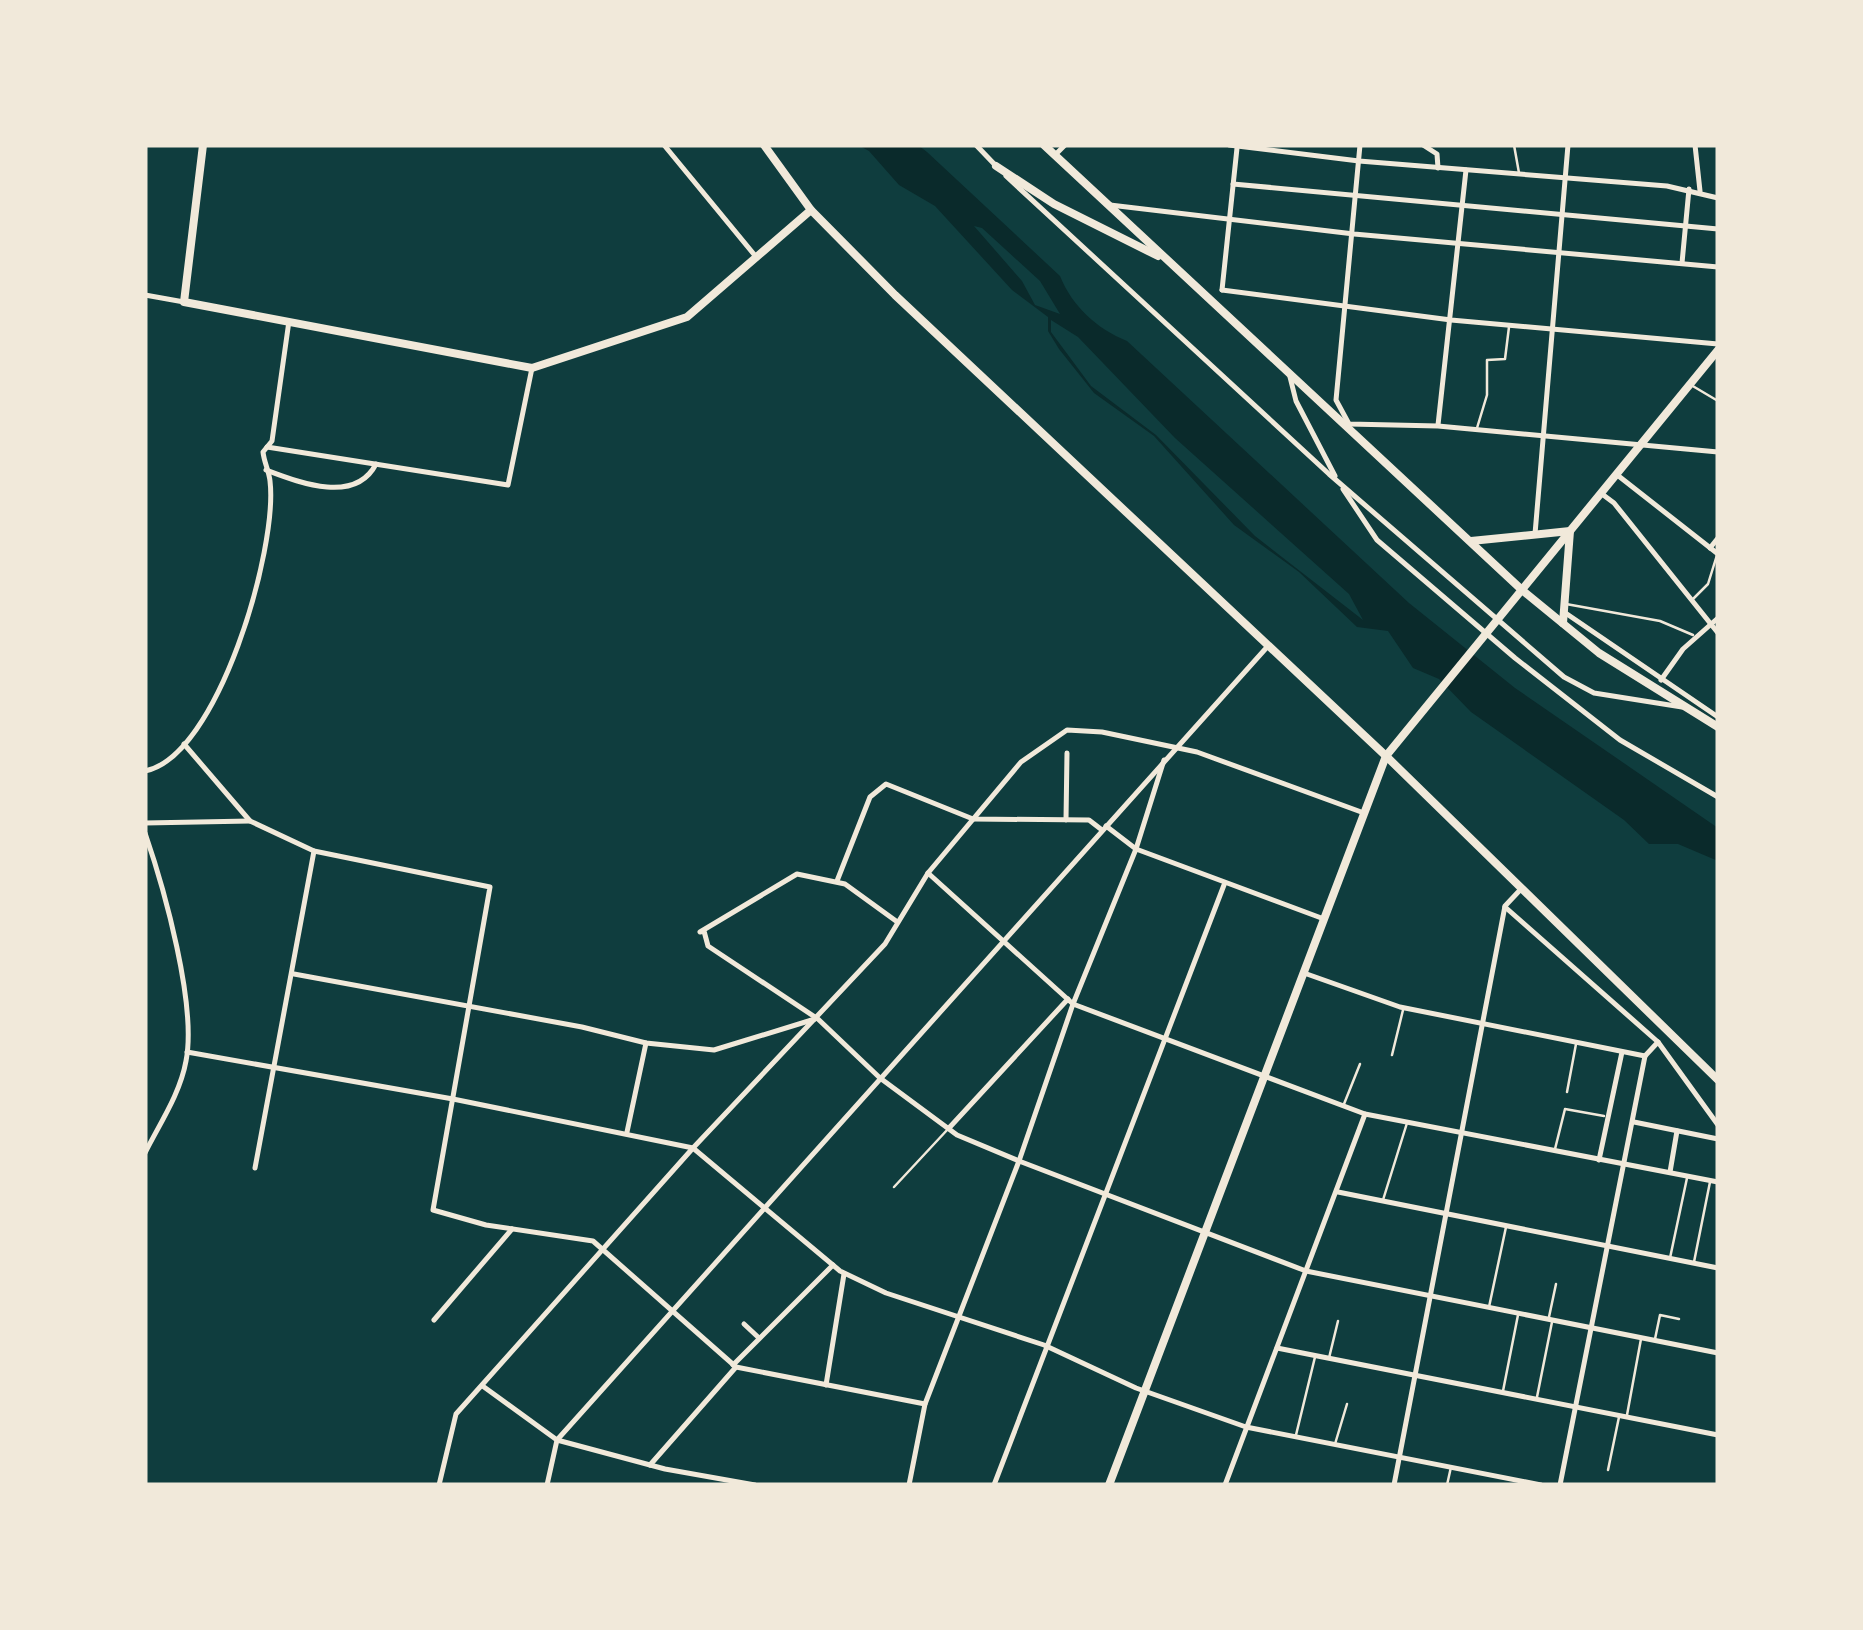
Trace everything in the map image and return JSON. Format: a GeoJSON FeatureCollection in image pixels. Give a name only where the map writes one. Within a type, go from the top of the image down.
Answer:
{"type":"FeatureCollection","features":[{"type":"Feature","properties":{"kind":"street"},"geometry":{"type":"LineString","coordinates":[[184,302],[202,145]]}},
{"type":"Feature","properties":{"kind":"street"},"geometry":{"type":"LineString","coordinates":[[664,145],[758,258]]}},
{"type":"Feature","properties":{"kind":"street"},"geometry":{"type":"LineString","coordinates":[[764,145],[811,210],[1523,887],[1718,1080]]}},
{"type":"Feature","properties":{"kind":"street"},"geometry":{"type":"LineString","coordinates":[[976,145],[1338,482],[1564,678],[1594,693],[1683,707]]}},
{"type":"Feature","properties":{"kind":"street"},"geometry":{"type":"LineString","coordinates":[[1044,145],[1289,374],[1349,424],[1522,590],[1599,653],[1718,727]]}},
{"type":"Feature","properties":{"kind":"street"},"geometry":{"type":"LineString","coordinates":[[1055,156],[1065,145]]}},
{"type":"Feature","properties":{"kind":"street"},"geometry":{"type":"LineString","coordinates":[[1229,145],[1359,162],[1688,189],[1718,198]]}},
{"type":"Feature","properties":{"kind":"street"},"geometry":{"type":"LineString","coordinates":[[1349,424],[1336,400],[1360,145]]}},
{"type":"Feature","properties":{"kind":"street"},"geometry":{"type":"LineString","coordinates":[[1423,145],[1433,149],[1438,168]]}},
{"type":"Feature","properties":{"kind":"street"},"geometry":{"type":"LineString","coordinates":[[1535,534],[1568,145]]}},
{"type":"Feature","properties":{"kind":"street"},"geometry":{"type":"LineString","coordinates":[[1695,145],[1700,191]]}},
{"type":"Feature","properties":{"kind":"street"},"geometry":{"type":"LineString","coordinates":[[1211,301],[1222,290],[1238,146]]}},
{"type":"Feature","properties":{"kind":"street"},"geometry":{"type":"LineString","coordinates":[[996,166],[1054,204],[1170,262]]}},
{"type":"Feature","properties":{"kind":"street"},"geometry":{"type":"LineString","coordinates":[[1438,426],[1466,170]]}},
{"type":"Feature","properties":{"kind":"street"},"geometry":{"type":"LineString","coordinates":[[1234,184],[1718,229]]}},
{"type":"Feature","properties":{"kind":"street"},"geometry":{"type":"LineString","coordinates":[[1682,263],[1688,189]]}},
{"type":"Feature","properties":{"kind":"street"},"geometry":{"type":"LineString","coordinates":[[1107,205],[1354,234],[1718,267]]}},
{"type":"Feature","properties":{"kind":"street"},"geometry":{"type":"LineString","coordinates":[[145,295],[532,368],[687,317],[811,210]]}},
{"type":"Feature","properties":{"kind":"street"},"geometry":{"type":"LineString","coordinates":[[1222,290],[1450,320],[1718,347]]}},
{"type":"Feature","properties":{"kind":"street"},"geometry":{"type":"LineString","coordinates":[[145,771],[161,768],[184,744],[214,697],[255,593],[266,538],[270,481],[263,452],[272,441],[289,321]]}},
{"type":"Feature","properties":{"kind":"street"},"geometry":{"type":"LineString","coordinates":[[1109,1485],[1386,756],[1718,347]]}},
{"type":"Feature","properties":{"kind":"street"},"geometry":{"type":"LineString","coordinates":[[267,447],[508,485],[532,368]]}},
{"type":"Feature","properties":{"kind":"street"},"geometry":{"type":"LineString","coordinates":[[1289,374],[1296,400],[1338,482],[1377,540],[1515,658],[1620,740],[1718,795]]}},
{"type":"Feature","properties":{"kind":"street"},"geometry":{"type":"LineString","coordinates":[[1349,424],[1438,426],[1718,452]]}},
{"type":"Feature","properties":{"kind":"street"},"geometry":{"type":"LineString","coordinates":[[266,470],[311,488],[363,480],[376,464]]}},
{"type":"Feature","properties":{"kind":"street"},"geometry":{"type":"LineString","coordinates":[[1616,474],[1718,554]]}},
{"type":"Feature","properties":{"kind":"street"},"geometry":{"type":"LineString","coordinates":[[1601,493],[1614,502],[1718,633]]}},
{"type":"Feature","properties":{"kind":"street"},"geometry":{"type":"LineString","coordinates":[[1471,542],[1570,531]]}},
{"type":"Feature","properties":{"kind":"street"},"geometry":{"type":"LineString","coordinates":[[1563,623],[1570,531]]}},
{"type":"Feature","properties":{"kind":"street"},"geometry":{"type":"LineString","coordinates":[[1710,548],[1718,538]]}},
{"type":"Feature","properties":{"kind":"street"},"geometry":{"type":"LineString","coordinates":[[1564,608],[1718,717]]}},
{"type":"Feature","properties":{"kind":"street"},"geometry":{"type":"LineString","coordinates":[[1661,680],[1696,636],[1718,618]]}},
{"type":"Feature","properties":{"kind":"street"},"geometry":{"type":"LineString","coordinates":[[547,1485],[557,1440],[1268,646]]}},
{"type":"Feature","properties":{"kind":"street"},"geometry":{"type":"LineString","coordinates":[[439,1485],[456,1414],[693,1148],[885,944],[928,872],[1021,762],[1067,730],[1176,746],[1364,812]]}},
{"type":"Feature","properties":{"kind":"street"},"geometry":{"type":"LineString","coordinates":[[184,744],[250,821],[314,851],[490,886],[433,1210],[512,1229],[593,1241],[668,1312],[734,1366],[925,1404]]}},
{"type":"Feature","properties":{"kind":"street"},"geometry":{"type":"LineString","coordinates":[[1066,820],[1067,753]]}},
{"type":"Feature","properties":{"kind":"street"},"geometry":{"type":"LineString","coordinates":[[909,1485],[925,1404],[1019,1161],[1070,1002],[1136,849],[1166,757]]}},
{"type":"Feature","properties":{"kind":"street"},"geometry":{"type":"LineString","coordinates":[[837,881],[870,797],[886,784],[973,819],[1089,820],[1136,849],[1324,919]]}},
{"type":"Feature","properties":{"kind":"street"},"geometry":{"type":"LineString","coordinates":[[145,823],[250,821]]}},
{"type":"Feature","properties":{"kind":"street"},"geometry":{"type":"LineString","coordinates":[[145,833],[178,966],[187,1052],[180,1083],[145,1153]]}},
{"type":"Feature","properties":{"kind":"street"},"geometry":{"type":"LineString","coordinates":[[256,1168],[314,851]]}},
{"type":"Feature","properties":{"kind":"street"},"geometry":{"type":"LineString","coordinates":[[928,872],[1070,1002],[1365,1114],[1714,1181]]}},
{"type":"Feature","properties":{"kind":"street"},"geometry":{"type":"LineString","coordinates":[[896,921],[837,881],[798,874],[700,932],[704,932],[708,946],[818,1018],[880,1078],[948,1128],[1019,1161],[1306,1271],[1718,1352]]}},
{"type":"Feature","properties":{"kind":"street"},"geometry":{"type":"LineString","coordinates":[[994,1485],[1224,884]]}},
{"type":"Feature","properties":{"kind":"street"},"geometry":{"type":"LineString","coordinates":[[1394,1485],[1505,906],[1523,887]]}},
{"type":"Feature","properties":{"kind":"street"},"geometry":{"type":"LineString","coordinates":[[1505,906],[1658,1042],[1718,1125]]}},
{"type":"Feature","properties":{"kind":"street"},"geometry":{"type":"LineString","coordinates":[[1304,973],[1404,1008],[1644,1056]]}},
{"type":"Feature","properties":{"kind":"street"},"geometry":{"type":"LineString","coordinates":[[294,974],[646,1043],[714,1050],[818,1018]]}},
{"type":"Feature","properties":{"kind":"street"},"geometry":{"type":"LineString","coordinates":[[948,1128],[1070,1002]]}},
{"type":"Feature","properties":{"kind":"street"},"geometry":{"type":"LineString","coordinates":[[1560,1485],[1626,1165],[1644,1056],[1658,1042]]}},
{"type":"Feature","properties":{"kind":"street"},"geometry":{"type":"LineString","coordinates":[[627,1132],[646,1043]]}},
{"type":"Feature","properties":{"kind":"street"},"geometry":{"type":"LineString","coordinates":[[187,1052],[627,1132],[693,1148],[833,1265],[886,1293],[1044,1346],[1145,1390],[1246,1426],[1541,1485]]}},
{"type":"Feature","properties":{"kind":"street"},"geometry":{"type":"LineString","coordinates":[[1599,1160],[1622,1052]]}},
{"type":"Feature","properties":{"kind":"street"},"geometry":{"type":"LineString","coordinates":[[1224,1485],[1365,1114]]}},
{"type":"Feature","properties":{"kind":"street"},"geometry":{"type":"LineString","coordinates":[[1634,1122],[1718,1139]]}},
{"type":"Feature","properties":{"kind":"street"},"geometry":{"type":"LineString","coordinates":[[1670,1173],[1677,1131]]}},
{"type":"Feature","properties":{"kind":"street"},"geometry":{"type":"LineString","coordinates":[[1338,1192],[1718,1268]]}},
{"type":"Feature","properties":{"kind":"street"},"geometry":{"type":"LineString","coordinates":[[434,1320],[512,1229]]}},
{"type":"Feature","properties":{"kind":"street"},"geometry":{"type":"LineString","coordinates":[[650,1465],[759,1338],[833,1265]]}},
{"type":"Feature","properties":{"kind":"street"},"geometry":{"type":"LineString","coordinates":[[826,1384],[844,1273]]}},
{"type":"Feature","properties":{"kind":"street"},"geometry":{"type":"LineString","coordinates":[[744,1324],[759,1338]]}},
{"type":"Feature","properties":{"kind":"street"},"geometry":{"type":"LineString","coordinates":[[1278,1348],[1414,1378],[1718,1434]]}},
{"type":"Feature","properties":{"kind":"street"},"geometry":{"type":"LineString","coordinates":[[484,1387],[557,1440],[650,1465],[755,1485]]}},
{"type":"Feature","properties":{"kind":"lane"},"geometry":{"type":"LineString","coordinates":[[1514,145],[1519,174]]}},
{"type":"Feature","properties":{"kind":"lane"},"geometry":{"type":"LineString","coordinates":[[1476,430],[1487,395],[1487,360],[1505,359],[1510,326]]}},
{"type":"Feature","properties":{"kind":"lane"},"geometry":{"type":"LineString","coordinates":[[1690,384],[1718,401]]}},
{"type":"Feature","properties":{"kind":"lane"},"geometry":{"type":"LineString","coordinates":[[1692,599],[1708,584],[1718,554]]}},
{"type":"Feature","properties":{"kind":"lane"},"geometry":{"type":"LineString","coordinates":[[1564,608],[1660,621],[1696,636]]}},
{"type":"Feature","properties":{"kind":"lane"},"geometry":{"type":"LineString","coordinates":[[1392,1055],[1404,1008]]}},
{"type":"Feature","properties":{"kind":"lane"},"geometry":{"type":"LineString","coordinates":[[1567,1092],[1576,1043]]}},
{"type":"Feature","properties":{"kind":"lane"},"geometry":{"type":"LineString","coordinates":[[1344,1106],[1360,1064]]}},
{"type":"Feature","properties":{"kind":"lane"},"geometry":{"type":"LineString","coordinates":[[1555,1151],[1565,1109],[1608,1117]]}},
{"type":"Feature","properties":{"kind":"lane"},"geometry":{"type":"LineString","coordinates":[[1382,1200],[1408,1122]]}},
{"type":"Feature","properties":{"kind":"lane"},"geometry":{"type":"LineString","coordinates":[[894,1187],[948,1128]]}},
{"type":"Feature","properties":{"kind":"lane"},"geometry":{"type":"LineString","coordinates":[[1670,1258],[1688,1176]]}},
{"type":"Feature","properties":{"kind":"lane"},"geometry":{"type":"LineString","coordinates":[[1694,1263],[1714,1181]]}},
{"type":"Feature","properties":{"kind":"lane"},"geometry":{"type":"LineString","coordinates":[[1489,1308],[1506,1225]]}},
{"type":"Feature","properties":{"kind":"lane"},"geometry":{"type":"LineString","coordinates":[[1537,1400],[1556,1284]]}},
{"type":"Feature","properties":{"kind":"lane"},"geometry":{"type":"LineString","coordinates":[[1502,1394],[1518,1314]]}},
{"type":"Feature","properties":{"kind":"lane"},"geometry":{"type":"LineString","coordinates":[[1654,1340],[1660,1315],[1679,1318]]}},
{"type":"Feature","properties":{"kind":"lane"},"geometry":{"type":"LineString","coordinates":[[1328,1359],[1338,1321]]}},
{"type":"Feature","properties":{"kind":"lane"},"geometry":{"type":"LineString","coordinates":[[1608,1470],[1641,1338]]}},
{"type":"Feature","properties":{"kind":"lane"},"geometry":{"type":"LineString","coordinates":[[1296,1436],[1316,1356]]}},
{"type":"Feature","properties":{"kind":"lane"},"geometry":{"type":"LineString","coordinates":[[1334,1444],[1348,1404]]}},
{"type":"Feature","properties":{"kind":"lane"},"geometry":{"type":"LineString","coordinates":[[1447,1485],[1451,1467]]}},
{"type":"Feature","properties":{"kind":"water"},"geometry":{"type":"Polygon","coordinates":[[[858,145],[918,145],[927,152],[1060,276],[1087,315],[1127,341],[1409,603],[1515,688],[1718,828],[1718,861],[1678,844],[1649,844],[1624,820],[1471,712],[1439,679],[1413,668],[1388,631],[1357,627],[1299,572],[1234,525],[1154,436],[1094,393],[1048,331],[1048,317],[1012,290],[935,206],[899,185],[869,151],[858,145]],[[974,226],[1022,281],[1035,305],[1060,314],[1040,281],[982,228],[974,226]],[[1051,320],[1051,332],[1091,386],[1156,435],[1255,536],[1363,620],[1349,594],[1175,438],[1078,337],[1051,320]]]}}]}
